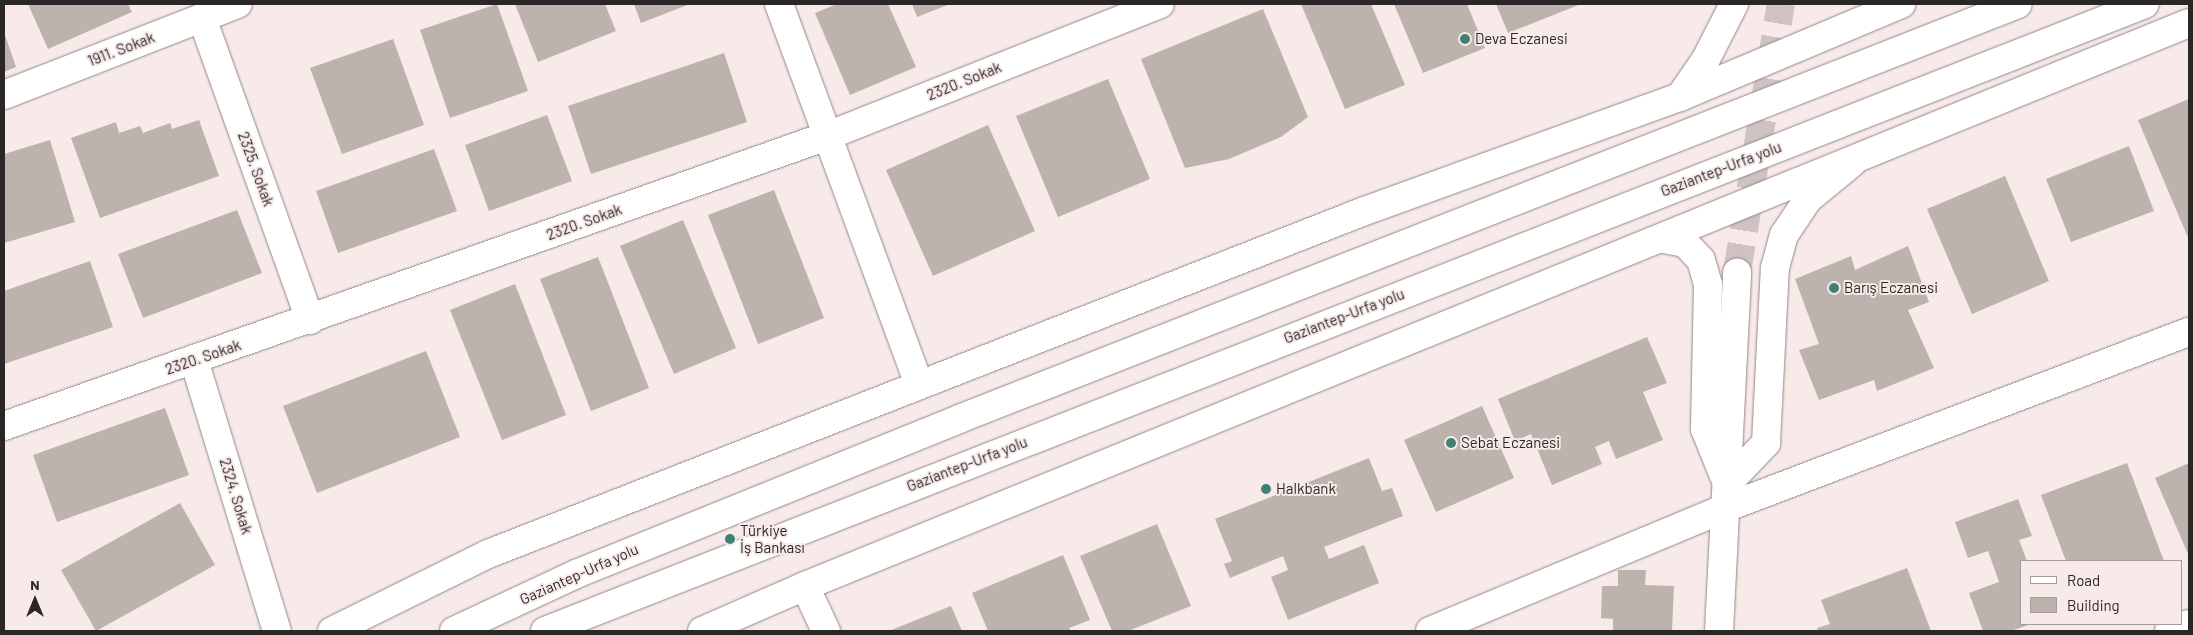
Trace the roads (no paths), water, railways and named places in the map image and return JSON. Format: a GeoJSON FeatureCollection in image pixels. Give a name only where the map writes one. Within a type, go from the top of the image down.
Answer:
{"type":"FeatureCollection","features":[{"type":"Feature","properties":{"kind":"main road","name":"1911. Sokak"},"geometry":{"type":"LineString","coordinates":[[4,95],[238,4]]}},
{"type":"Feature","properties":{"kind":"main road"},"geometry":{"type":"LineString","coordinates":[[779,4],[919,386]]}},
{"type":"Feature","properties":{"kind":"main road","name":"2320. Sokak"},"geometry":{"type":"LineString","coordinates":[[4,426],[310,320],[828,136],[1160,4]]}},
{"type":"Feature","properties":{"kind":"main road"},"geometry":{"type":"LineString","coordinates":[[1680,97],[1706,59],[1734,4]]}},
{"type":"Feature","properties":{"kind":"main road"},"geometry":{"type":"LineString","coordinates":[[332,631],[488,554],[1362,212],[1680,97],[1901,4]]}},
{"type":"Feature","properties":{"kind":"main road","name":"Gaziantep-Urfa yolu"},"geometry":{"type":"LineString","coordinates":[[454,631],[576,574],[959,419],[2018,4]]}},
{"type":"Feature","properties":{"kind":"main road","name":"Gaziantep-Urfa yolu"},"geometry":{"type":"LineString","coordinates":[[544,631],[2145,4]]}},
{"type":"Feature","properties":{"kind":"main road","name":"2325. Sokak"},"geometry":{"type":"LineString","coordinates":[[202,18],[310,320]]}},
{"type":"Feature","properties":{"kind":"main road"},"geometry":{"type":"LineString","coordinates":[[702,631],[805,586],[1664,239],[2189,23]]}},
{"type":"Feature","properties":{"kind":"main road"},"geometry":{"type":"LineString","coordinates":[[1726,496],[1766,443],[1775,268],[1784,235],[1808,199],[1857,159]]}},
{"type":"Feature","properties":{"kind":"main road"},"geometry":{"type":"LineString","coordinates":[[1664,239],[1685,243],[1701,260],[1708,284],[1705,429],[1726,496]]}},
{"type":"Feature","properties":{"kind":"main road"},"geometry":{"type":"LineString","coordinates":[[1719,631],[1737,272]]}},
{"type":"Feature","properties":{"kind":"main road"},"geometry":{"type":"LineString","coordinates":[[1430,631],[1726,496],[2189,332]]}},
{"type":"Feature","properties":{"kind":"main road","name":"2324. Sokak"},"geometry":{"type":"LineString","coordinates":[[194,360],[277,631]]}},
{"type":"Feature","properties":{"kind":"main road"},"geometry":{"type":"LineString","coordinates":[[805,586],[826,631]]}},
{"type":"Feature","properties":{"kind":"main road"},"geometry":{"type":"LineString","coordinates":[[2169,631],[2189,624]]}},
{"type":"Feature","properties":{"kind":"tunnel"},"geometry":{"type":"LineString","coordinates":[[1737,272],[1781,4]]}},
{"type":"Feature","properties":{"kind":"place","name":"Deva Eczanesi"},"geometry":{"type":"Point","coordinates":[1465,39]}},
{"type":"Feature","properties":{"kind":"place","name":"Barış Eczanesi"},"geometry":{"type":"Point","coordinates":[1834,288]}},
{"type":"Feature","properties":{"kind":"place","name":"Sebat Eczanesi"},"geometry":{"type":"Point","coordinates":[1451,443]}},
{"type":"Feature","properties":{"kind":"place","name":"Halkbank"},"geometry":{"type":"Point","coordinates":[1266,489]}},
{"type":"Feature","properties":{"kind":"place","name":"Türkiye İş Bankası"},"geometry":{"type":"Point","coordinates":[730,539]}}]}
